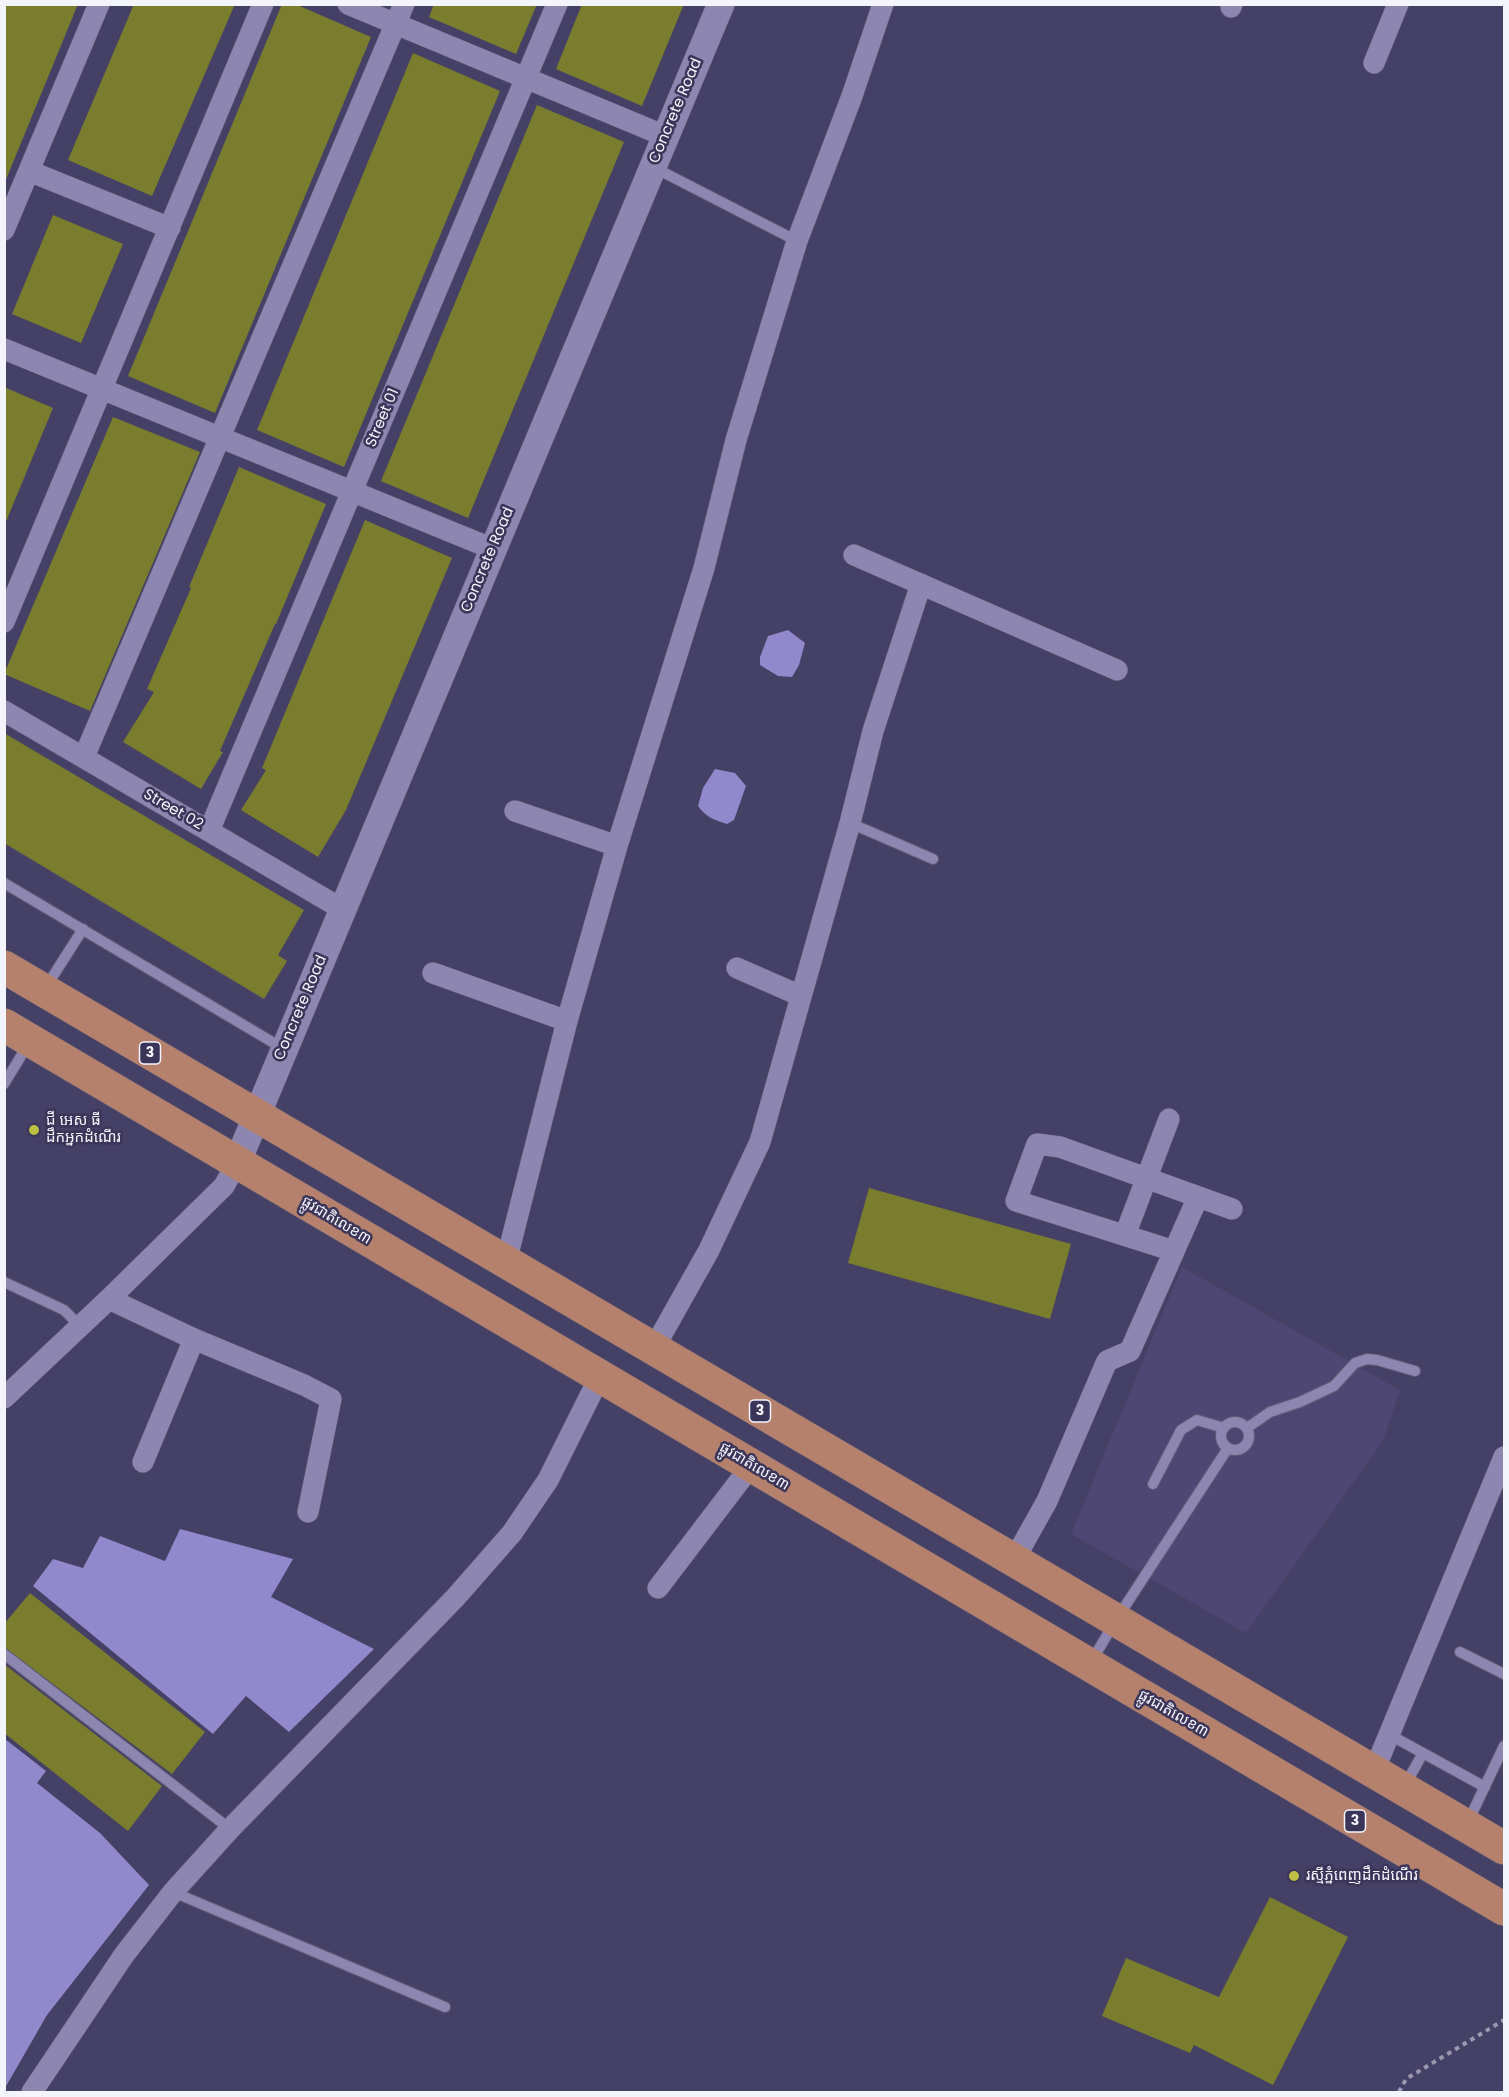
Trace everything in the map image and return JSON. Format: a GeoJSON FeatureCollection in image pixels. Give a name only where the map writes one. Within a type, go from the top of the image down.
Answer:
{"type":"FeatureCollection","features":[{"type":"Feature","properties":{"kind":"highway","name":"3"},"geometry":{"type":"LineString","coordinates":[[4,967],[1504,1848]]}},
{"type":"Feature","properties":{"kind":"highway","name":"ផ្លូវជាតិលេខ៣"},"geometry":{"type":"LineString","coordinates":[[17,1033],[1504,1909]]}},
{"type":"Feature","properties":{"kind":"street"},"geometry":{"type":"LineString","coordinates":[[4,230],[99,4]]}},
{"type":"Feature","properties":{"kind":"street"},"geometry":{"type":"LineString","coordinates":[[4,622],[263,4]]}},
{"type":"Feature","properties":{"kind":"street"},"geometry":{"type":"LineString","coordinates":[[348,4],[665,136]]}},
{"type":"Feature","properties":{"kind":"street"},"geometry":{"type":"LineString","coordinates":[[84,757],[404,4]]}},
{"type":"Feature","properties":{"kind":"street","name":"Street 01"},"geometry":{"type":"LineString","coordinates":[[209,831],[557,4]]}},
{"type":"Feature","properties":{"kind":"street","name":"Concrete Road"},"geometry":{"type":"LineString","coordinates":[[237,1162],[721,4]]}},
{"type":"Feature","properties":{"kind":"street"},"geometry":{"type":"LineString","coordinates":[[506,1262],[567,1021],[616,846],[704,568],[736,440],[797,241],[852,96],[883,4]]}},
{"type":"Feature","properties":{"kind":"street"},"geometry":{"type":"LineString","coordinates":[[1374,63],[1398,4]]}},
{"type":"Feature","properties":{"kind":"street"},"geometry":{"type":"LineString","coordinates":[[29,171],[170,228]]}},
{"type":"Feature","properties":{"kind":"street"},"geometry":{"type":"LineString","coordinates":[[4,349],[493,549]]}},
{"type":"Feature","properties":{"kind":"street"},"geometry":{"type":"LineString","coordinates":[[854,555],[1117,670]]}},
{"type":"Feature","properties":{"kind":"street"},"geometry":{"type":"LineString","coordinates":[[654,1348],[709,1250],[760,1142],[850,824],[873,731],[921,584]]}},
{"type":"Feature","properties":{"kind":"street","name":"Street 02"},"geometry":{"type":"LineString","coordinates":[[4,711],[342,909]]}},
{"type":"Feature","properties":{"kind":"street"},"geometry":{"type":"LineString","coordinates":[[515,811],[616,846]]}},
{"type":"Feature","properties":{"kind":"street"},"geometry":{"type":"LineString","coordinates":[[737,968],[801,996]]}},
{"type":"Feature","properties":{"kind":"street"},"geometry":{"type":"LineString","coordinates":[[433,973],[567,1021]]}},
{"type":"Feature","properties":{"kind":"street"},"geometry":{"type":"LineString","coordinates":[[1125,1235],[1169,1119]]}},
{"type":"Feature","properties":{"kind":"street"},"geometry":{"type":"LineString","coordinates":[[1174,1251],[1016,1201],[1036,1144],[1060,1147],[1232,1209]]}},
{"type":"Feature","properties":{"kind":"street"},"geometry":{"type":"LineString","coordinates":[[4,1398],[224,1186],[237,1162]]}},
{"type":"Feature","properties":{"kind":"street"},"geometry":{"type":"LineString","coordinates":[[1014,1560],[1047,1501],[1107,1361],[1130,1351],[1198,1197]]}},
{"type":"Feature","properties":{"kind":"street"},"geometry":{"type":"LineString","coordinates":[[109,1299],[194,1340],[304,1385],[331,1399],[308,1512]]}},
{"type":"Feature","properties":{"kind":"street"},"geometry":{"type":"LineString","coordinates":[[142,1462],[194,1340]]}},
{"type":"Feature","properties":{"kind":"street"},"geometry":{"type":"LineString","coordinates":[[32,2092],[124,1955],[173,1892],[230,1829],[455,1598],[512,1533],[548,1480],[600,1376]]}},
{"type":"Feature","properties":{"kind":"street"},"geometry":{"type":"LineString","coordinates":[[1374,1771],[1504,1457]]}},
{"type":"Feature","properties":{"kind":"street"},"geometry":{"type":"LineString","coordinates":[[658,1588],[751,1466]]}},
{"type":"Feature","properties":{"kind":"lane"},"geometry":{"type":"LineString","coordinates":[[653,166],[797,241]]}},
{"type":"Feature","properties":{"kind":"lane"},"geometry":{"type":"LineString","coordinates":[[850,824],[933,859]]}},
{"type":"Feature","properties":{"kind":"lane"},"geometry":{"type":"LineString","coordinates":[[4,883],[284,1049]]}},
{"type":"Feature","properties":{"kind":"lane"},"geometry":{"type":"LineString","coordinates":[[44,991],[83,929]]}},
{"type":"Feature","properties":{"kind":"lane"},"geometry":{"type":"LineString","coordinates":[[4,1084],[17,1033]]}},
{"type":"Feature","properties":{"kind":"lane"},"geometry":{"type":"LineString","coordinates":[[4,1282],[64,1310],[80,1326]]}},
{"type":"Feature","properties":{"kind":"lane"},"geometry":{"type":"LineString","coordinates":[[1248,1428],[1270,1412],[1300,1402],[1334,1386],[1355,1363],[1367,1359],[1377,1360],[1415,1371]]}},
{"type":"Feature","properties":{"kind":"lane"},"geometry":{"type":"LineString","coordinates":[[1153,1484],[1181,1430],[1197,1420],[1224,1428]]}},
{"type":"Feature","properties":{"kind":"lane"},"geometry":{"type":"LineString","coordinates":[[1228,1448],[1222,1439],[1224,1428],[1236,1422],[1248,1428]]}},
{"type":"Feature","properties":{"kind":"lane"},"geometry":{"type":"LineString","coordinates":[[1228,1448],[1240,1449],[1245,1446],[1249,1441],[1248,1428]]}},
{"type":"Feature","properties":{"kind":"lane"},"geometry":{"type":"LineString","coordinates":[[1089,1665],[1228,1448]]}},
{"type":"Feature","properties":{"kind":"lane"},"geometry":{"type":"LineString","coordinates":[[1460,1652],[1504,1674]]}},
{"type":"Feature","properties":{"kind":"lane"},"geometry":{"type":"LineString","coordinates":[[4,1654],[230,1829]]}},
{"type":"Feature","properties":{"kind":"lane"},"geometry":{"type":"LineString","coordinates":[[1390,1735],[1485,1787]]}},
{"type":"Feature","properties":{"kind":"lane"},"geometry":{"type":"LineString","coordinates":[[1466,1825],[1504,1746]]}},
{"type":"Feature","properties":{"kind":"lane"},"geometry":{"type":"LineString","coordinates":[[1403,1788],[1424,1753]]}},
{"type":"Feature","properties":{"kind":"lane"},"geometry":{"type":"LineString","coordinates":[[173,1892],[445,2007]]}},
{"type":"Feature","properties":{"kind":"path"},"geometry":{"type":"LineString","coordinates":[[1399,2092],[1406,2079],[1504,2020]]}},
{"type":"Feature","properties":{"kind":"shaded area"},"geometry":{"type":"Polygon","coordinates":[[[788,630],[805,643],[799,665],[792,677],[778,676],[760,665],[760,657],[768,636],[788,630]]]}},
{"type":"Feature","properties":{"kind":"shaded area"},"geometry":{"type":"Polygon","coordinates":[[[715,769],[735,773],[746,786],[734,820],[727,824],[711,818],[698,806],[703,788],[715,769]]]}},
{"type":"Feature","properties":{"kind":"shaded area"},"geometry":{"type":"Polygon","coordinates":[[[1182,1267],[1400,1390],[1383,1441],[1246,1633],[1071,1534],[1182,1267]]]}},
{"type":"Feature","properties":{"kind":"shaded area"},"geometry":{"type":"Polygon","coordinates":[[[180,1529],[293,1559],[271,1597],[374,1649],[289,1732],[246,1696],[213,1734],[33,1586],[53,1559],[83,1568],[100,1536],[165,1561],[180,1529]]]}},
{"type":"Feature","properties":{"kind":"shaded area"},"geometry":{"type":"Polygon","coordinates":[[[5,1739],[46,1771],[37,1783],[100,1833],[149,1885],[47,2015],[5,2088],[5,1739]]]}},
{"type":"Feature","properties":{"kind":"building"},"geometry":{"type":"Polygon","coordinates":[[[4,4],[78,4],[5,182],[4,182],[4,4]]]}},
{"type":"Feature","properties":{"kind":"building"},"geometry":{"type":"Polygon","coordinates":[[[134,4],[235,4],[152,196],[68,160],[134,4]]]}},
{"type":"Feature","properties":{"kind":"building"},"geometry":{"type":"Polygon","coordinates":[[[282,4],[295,4],[371,37],[215,413],[128,376],[282,4]]]}},
{"type":"Feature","properties":{"kind":"building"},"geometry":{"type":"Polygon","coordinates":[[[434,4],[537,4],[516,54],[429,17],[434,4]]]}},
{"type":"Feature","properties":{"kind":"building"},"geometry":{"type":"Polygon","coordinates":[[[582,4],[684,4],[642,106],[556,69],[582,4]]]}},
{"type":"Feature","properties":{"kind":"building"},"geometry":{"type":"Polygon","coordinates":[[[413,53],[500,91],[344,467],[257,430],[413,53]]]}},
{"type":"Feature","properties":{"kind":"building"},"geometry":{"type":"Polygon","coordinates":[[[537,105],[624,142],[468,518],[381,481],[537,105]]]}},
{"type":"Feature","properties":{"kind":"building"},"geometry":{"type":"Polygon","coordinates":[[[53,215],[123,244],[81,343],[12,314],[53,215]]]}},
{"type":"Feature","properties":{"kind":"building"},"geometry":{"type":"Polygon","coordinates":[[[4,387],[53,408],[5,524],[4,524],[4,387]]]}},
{"type":"Feature","properties":{"kind":"building"},"geometry":{"type":"Polygon","coordinates":[[[113,417],[200,452],[90,711],[4,674],[113,417]]]}},
{"type":"Feature","properties":{"kind":"building"},"geometry":{"type":"Polygon","coordinates":[[[239,467],[326,504],[220,751],[223,752],[201,789],[123,742],[154,692],[147,689],[191,588],[189,587],[239,467]]]}},
{"type":"Feature","properties":{"kind":"building"},"geometry":{"type":"Polygon","coordinates":[[[365,520],[452,558],[346,810],[318,857],[241,810],[266,770],[262,768],[365,520]]]}},
{"type":"Feature","properties":{"kind":"building"},"geometry":{"type":"Polygon","coordinates":[[[4,733],[304,910],[278,955],[287,961],[264,999],[4,843],[4,733]]]}},
{"type":"Feature","properties":{"kind":"building"},"geometry":{"type":"Polygon","coordinates":[[[869,1188],[1071,1244],[1050,1319],[848,1263],[869,1188]]]}},
{"type":"Feature","properties":{"kind":"building"},"geometry":{"type":"Polygon","coordinates":[[[30,1593],[205,1732],[172,1774],[4,1647],[4,1624],[30,1593]]]}},
{"type":"Feature","properties":{"kind":"building"},"geometry":{"type":"Polygon","coordinates":[[[4,1664],[162,1786],[128,1831],[4,1733],[4,1664]]]}},
{"type":"Feature","properties":{"kind":"building"},"geometry":{"type":"Polygon","coordinates":[[[1270,1897],[1348,1937],[1273,2085],[1194,2045],[1190,2053],[1102,2016],[1126,1958],[1219,1997],[1270,1897]]]}},
{"type":"Feature","properties":{"kind":"place","name":"ជី អេស ធី ដឹកអ្នកដំណើរ"},"geometry":{"type":"Point","coordinates":[34,1130]}},
{"type":"Feature","properties":{"kind":"place","name":"រស្មីភ្នំពេញដឹកដំណើរ"},"geometry":{"type":"Point","coordinates":[1294,1876]}}]}
